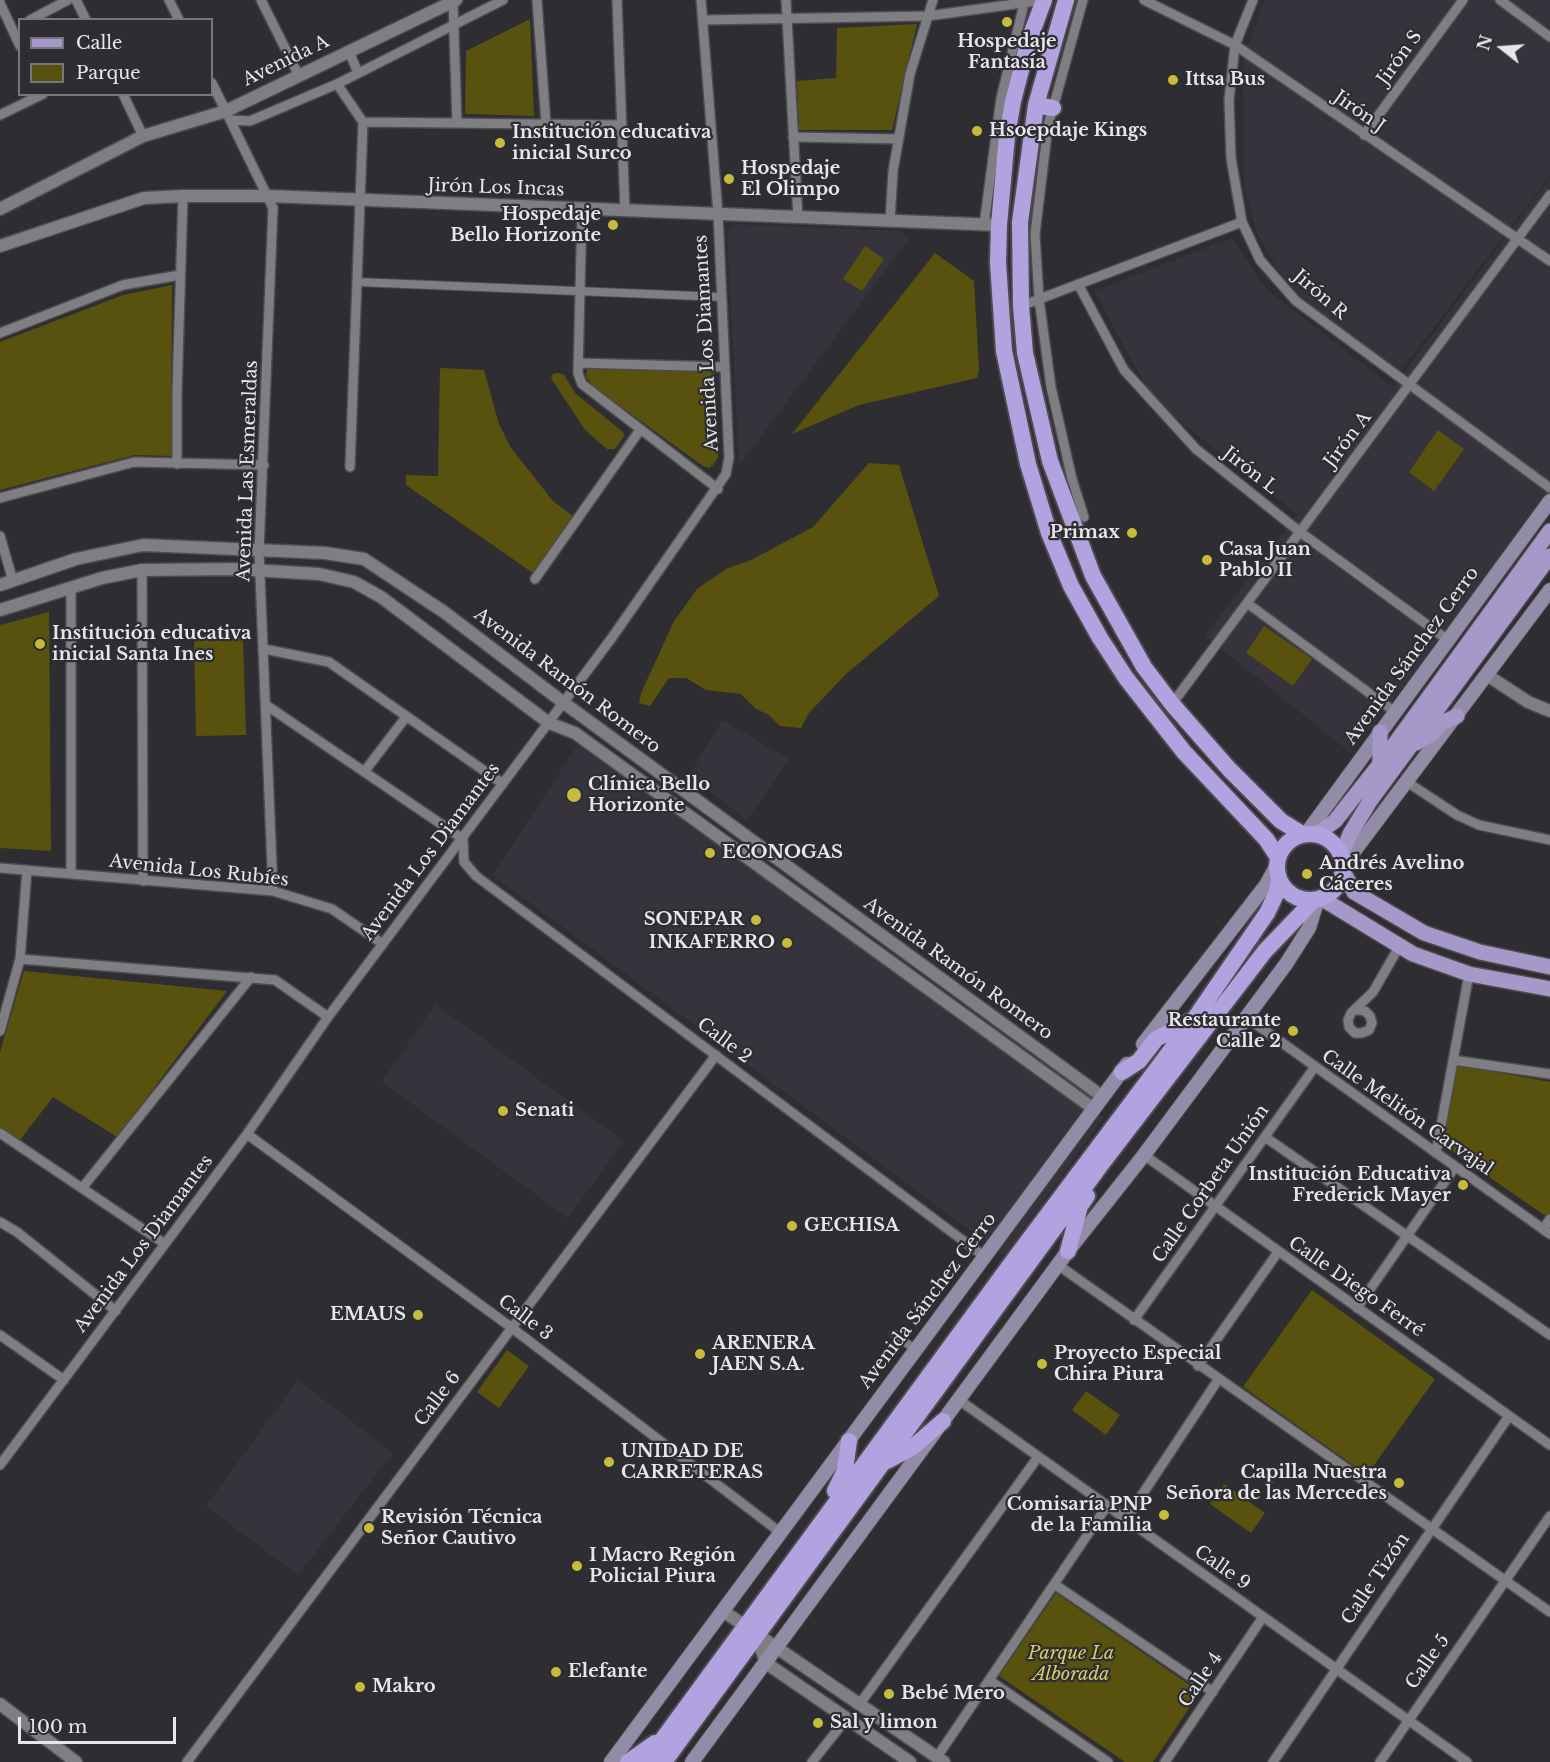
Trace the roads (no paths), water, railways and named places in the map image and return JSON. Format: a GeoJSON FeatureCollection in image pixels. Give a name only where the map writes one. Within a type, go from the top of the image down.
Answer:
{"type":"FeatureCollection","features":[{"type":"Feature","properties":{"kind":"highway"},"geometry":{"type":"LineString","coordinates":[[1044,0],[1020,72],[991,225],[1004,351],[1014,406],[1049,533],[1071,586],[1126,678],[1184,752],[1266,839],[1290,894],[1301,899],[1317,899]]}},
{"type":"Feature","properties":{"kind":"highway"},"geometry":{"type":"LineString","coordinates":[[646,1762],[884,1463],[1100,1166],[1265,951],[1317,899],[1337,886],[1342,864],[1332,842],[1281,822],[1229,770],[1172,704],[1120,628],[1093,576],[1077,519],[1035,404],[1025,353],[1021,306],[1020,222],[1030,138],[1044,106],[1066,0]]}},
{"type":"Feature","properties":{"kind":"highway"},"geometry":{"type":"LineString","coordinates":[[1007,136],[1030,138]]}},
{"type":"Feature","properties":{"kind":"highway"},"geometry":{"type":"LineString","coordinates":[[1000,309],[1021,306]]}},
{"type":"Feature","properties":{"kind":"highway"},"geometry":{"type":"LineString","coordinates":[[1049,533],[1077,519]]}},
{"type":"Feature","properties":{"kind":"highway"},"geometry":{"type":"LineString","coordinates":[[1214,783],[1229,770]]}},
{"type":"Feature","properties":{"kind":"highway"},"geometry":{"type":"LineString","coordinates":[[666,1760],[824,1519],[1195,1018],[1267,913],[1277,892],[1278,867],[1287,843],[1308,834]]}},
{"type":"Feature","properties":{"kind":"highway"},"geometry":{"type":"LineString","coordinates":[[1122,1072],[1140,1061],[1156,1039],[1195,1018]]}},
{"type":"Feature","properties":{"kind":"highway"},"geometry":{"type":"LineString","coordinates":[[1063,1258],[1080,1206],[1097,1181],[1100,1166]]}},
{"type":"Feature","properties":{"kind":"highway"},"geometry":{"type":"LineString","coordinates":[[884,1463],[913,1447],[943,1421]]}},
{"type":"Feature","properties":{"kind":"highway"},"geometry":{"type":"LineString","coordinates":[[824,1519],[827,1505],[842,1479],[849,1440]]}},
{"type":"Feature","properties":{"kind":"highway"},"geometry":{"type":"LineString","coordinates":[[628,1762],[668,1733]]}},
{"type":"Feature","properties":{"kind":"main road","name":"Avenida Sánchez Cerro"},"geometry":{"type":"LineString","coordinates":[[1308,834],[1550,501]]}},
{"type":"Feature","properties":{"kind":"main road","name":"Avenida Sánchez Cerro"},"geometry":{"type":"LineString","coordinates":[[1308,834],[1335,821],[1380,764],[1550,531]]}},
{"type":"Feature","properties":{"kind":"main road"},"geometry":{"type":"LineString","coordinates":[[1550,556],[1370,801],[1350,834],[1342,864],[1354,892],[1424,933],[1480,952],[1550,967]]}},
{"type":"Feature","properties":{"kind":"main road"},"geometry":{"type":"LineString","coordinates":[[1342,864],[1457,717],[1550,590]]}},
{"type":"Feature","properties":{"kind":"main road"},"geometry":{"type":"LineString","coordinates":[[1410,746],[1433,733],[1441,723],[1457,717]]}},
{"type":"Feature","properties":{"kind":"main road"},"geometry":{"type":"LineString","coordinates":[[1380,732],[1380,764]]}},
{"type":"Feature","properties":{"kind":"main road","name":"Avenida Sánchez Cerro"},"geometry":{"type":"LineString","coordinates":[[611,1762],[1103,1096],[1278,867]]}},
{"type":"Feature","properties":{"kind":"main road"},"geometry":{"type":"LineString","coordinates":[[692,1762],[1063,1258],[1144,1155],[1246,1017],[1309,928],[1317,899],[1400,947],[1469,974],[1550,989]]}},
{"type":"Feature","properties":{"kind":"street"},"geometry":{"type":"LineString","coordinates":[[34,18],[68,0]]}},
{"type":"Feature","properties":{"kind":"street"},"geometry":{"type":"LineString","coordinates":[[76,0],[85,18]]}},
{"type":"Feature","properties":{"kind":"street"},"geometry":{"type":"LineString","coordinates":[[169,0],[178,18]]}},
{"type":"Feature","properties":{"kind":"street"},"geometry":{"type":"LineString","coordinates":[[261,0],[298,74]]}},
{"type":"Feature","properties":{"kind":"street"},"geometry":{"type":"LineString","coordinates":[[228,115],[250,121],[337,84],[503,0]]}},
{"type":"Feature","properties":{"kind":"street"},"geometry":{"type":"LineString","coordinates":[[537,0],[546,124]]}},
{"type":"Feature","properties":{"kind":"street"},"geometry":{"type":"LineString","coordinates":[[617,0],[625,211]]}},
{"type":"Feature","properties":{"kind":"street"},"geometry":{"type":"LineString","coordinates":[[701,0],[718,209]]}},
{"type":"Feature","properties":{"kind":"street"},"geometry":{"type":"LineString","coordinates":[[786,0],[798,218]]}},
{"type":"Feature","properties":{"kind":"street"},"geometry":{"type":"LineString","coordinates":[[890,220],[893,171],[910,74],[933,0]]}},
{"type":"Feature","properties":{"kind":"street"},"geometry":{"type":"LineString","coordinates":[[703,24],[787,19],[928,16],[1044,0]]}},
{"type":"Feature","properties":{"kind":"street"},"geometry":{"type":"LineString","coordinates":[[1077,519],[1072,478],[1051,387],[1039,299],[1035,234],[1044,106],[1083,0]]}},
{"type":"Feature","properties":{"kind":"street","name":"Jirón J"},"geometry":{"type":"LineString","coordinates":[[1144,0],[1235,45],[1550,261]]}},
{"type":"Feature","properties":{"kind":"street","name":"Jirón R"},"geometry":{"type":"LineString","coordinates":[[1253,0],[1235,45],[1229,100],[1231,158],[1242,222],[1260,260],[1296,301],[1408,386],[1550,488]]}},
{"type":"Feature","properties":{"kind":"street","name":"Jirón S"},"geometry":{"type":"LineString","coordinates":[[1364,135],[1463,0]]}},
{"type":"Feature","properties":{"kind":"street"},"geometry":{"type":"LineString","coordinates":[[1500,0],[1550,37]]}},
{"type":"Feature","properties":{"kind":"street"},"geometry":{"type":"LineString","coordinates":[[454,1],[457,123]]}},
{"type":"Feature","properties":{"kind":"street","name":"Avenida A"},"geometry":{"type":"LineString","coordinates":[[1,206],[143,136],[228,115],[298,74],[454,1]]}},
{"type":"Feature","properties":{"kind":"street"},"geometry":{"type":"LineString","coordinates":[[991,225],[1001,98],[1025,1]]}},
{"type":"Feature","properties":{"kind":"street"},"geometry":{"type":"LineString","coordinates":[[0,3],[16,27]]}},
{"type":"Feature","properties":{"kind":"street"},"geometry":{"type":"LineString","coordinates":[[349,51],[358,73]]}},
{"type":"Feature","properties":{"kind":"street"},"geometry":{"type":"LineString","coordinates":[[337,84],[363,122],[350,467]]}},
{"type":"Feature","properties":{"kind":"street","name":"Avenida Las Esmeraldas"},"geometry":{"type":"LineString","coordinates":[[213,85],[273,208],[259,551],[273,891]]}},
{"type":"Feature","properties":{"kind":"street"},"geometry":{"type":"LineString","coordinates":[[0,115],[40,96]]}},
{"type":"Feature","properties":{"kind":"street"},"geometry":{"type":"LineString","coordinates":[[124,96],[143,136]]}},
{"type":"Feature","properties":{"kind":"street"},"geometry":{"type":"LineString","coordinates":[[363,122],[622,125]]}},
{"type":"Feature","properties":{"kind":"street"},"geometry":{"type":"LineString","coordinates":[[793,137],[899,138]]}},
{"type":"Feature","properties":{"kind":"street","name":"Jirón A"},"geometry":{"type":"LineString","coordinates":[[1172,704],[1550,195]]}},
{"type":"Feature","properties":{"kind":"street"},"geometry":{"type":"LineString","coordinates":[[177,464],[183,196]]}},
{"type":"Feature","properties":{"kind":"street","name":"Jirón Los Incas"},"geometry":{"type":"LineString","coordinates":[[0,246],[144,198],[183,196],[268,196],[625,211],[718,209],[798,218],[991,225]]}},
{"type":"Feature","properties":{"kind":"street"},"geometry":{"type":"LineString","coordinates":[[582,209],[578,363],[582,384],[718,489]]}},
{"type":"Feature","properties":{"kind":"street","name":"Avenida Los Diamantes"},"geometry":{"type":"LineString","coordinates":[[0,1465],[247,1134],[328,1017],[564,703],[718,489],[726,474],[729,458],[718,209]]}},
{"type":"Feature","properties":{"kind":"street"},"geometry":{"type":"LineString","coordinates":[[1021,306],[1242,222]]}},
{"type":"Feature","properties":{"kind":"street"},"geometry":{"type":"LineString","coordinates":[[0,333],[123,285],[180,275]]}},
{"type":"Feature","properties":{"kind":"street"},"geometry":{"type":"LineString","coordinates":[[357,282],[722,297]]}},
{"type":"Feature","properties":{"kind":"street","name":"Jirón L"},"geometry":{"type":"LineString","coordinates":[[1078,284],[1124,370],[1196,449],[1300,532],[1448,640]]}},
{"type":"Feature","properties":{"kind":"street"},"geometry":{"type":"LineString","coordinates":[[578,363],[726,367]]}},
{"type":"Feature","properties":{"kind":"street"},"geometry":{"type":"LineString","coordinates":[[535,579],[640,430]]}},
{"type":"Feature","properties":{"kind":"street"},"geometry":{"type":"LineString","coordinates":[[0,498],[134,462],[264,465]]}},
{"type":"Feature","properties":{"kind":"street"},"geometry":{"type":"LineString","coordinates":[[0,536],[13,581]]}},
{"type":"Feature","properties":{"kind":"street","name":"Avenida Ramón Romero"},"geometry":{"type":"LineString","coordinates":[[0,585],[76,559],[143,545],[325,553],[364,559],[444,612],[564,703],[1103,1096]]}},
{"type":"Feature","properties":{"kind":"street","name":"Avenida Ramón Romero"},"geometry":{"type":"LineString","coordinates":[[0,610],[70,588],[141,570],[236,569],[319,574],[354,582],[381,597],[549,723],[575,733],[1094,1109]]}},
{"type":"Feature","properties":{"kind":"street"},"geometry":{"type":"LineString","coordinates":[[141,570],[143,881]]}},
{"type":"Feature","properties":{"kind":"street"},"geometry":{"type":"LineString","coordinates":[[70,588],[71,873]]}},
{"type":"Feature","properties":{"kind":"street"},"geometry":{"type":"LineString","coordinates":[[1247,603],[1395,712]]}},
{"type":"Feature","properties":{"kind":"street"},"geometry":{"type":"LineString","coordinates":[[264,649],[329,662],[503,784]]}},
{"type":"Feature","properties":{"kind":"street"},"geometry":{"type":"LineString","coordinates":[[1487,675],[1528,702],[1550,711]]}},
{"type":"Feature","properties":{"kind":"street"},"geometry":{"type":"LineString","coordinates":[[266,705],[463,839]]}},
{"type":"Feature","properties":{"kind":"street"},"geometry":{"type":"LineString","coordinates":[[364,771],[406,717]]}},
{"type":"Feature","properties":{"kind":"street"},"geometry":{"type":"LineString","coordinates":[[1407,782],[1457,815],[1479,825],[1550,840]]}},
{"type":"Feature","properties":{"kind":"street"},"geometry":{"type":"LineString","coordinates":[[708,829],[718,816]]}},
{"type":"Feature","properties":{"kind":"street"},"geometry":{"type":"LineString","coordinates":[[731,846],[740,832]]}},
{"type":"Feature","properties":{"kind":"street","name":"Calle 2"},"geometry":{"type":"LineString","coordinates":[[463,839],[464,862],[476,876],[985,1257]]}},
{"type":"Feature","properties":{"kind":"street","name":"Avenida Los Rubíes"},"geometry":{"type":"LineString","coordinates":[[0,868],[273,891],[332,909],[383,944]]}},
{"type":"Feature","properties":{"kind":"street"},"geometry":{"type":"LineString","coordinates":[[0,1031],[20,959],[27,870]]}},
{"type":"Feature","properties":{"kind":"street"},"geometry":{"type":"LineString","coordinates":[[1358,1010],[1373,992],[1400,947]]}},
{"type":"Feature","properties":{"kind":"street"},"geometry":{"type":"LineString","coordinates":[[20,959],[251,977],[282,984],[328,1017]]}},
{"type":"Feature","properties":{"kind":"street"},"geometry":{"type":"LineString","coordinates":[[1436,1153],[1469,974]]}},
{"type":"Feature","properties":{"kind":"street"},"geometry":{"type":"LineString","coordinates":[[82,1187],[251,977]]}},
{"type":"Feature","properties":{"kind":"street","name":"Calle Melitón Carvajal"},"geometry":{"type":"LineString","coordinates":[[1246,1017],[1314,1068],[1546,1232]]}},
{"type":"Feature","properties":{"kind":"street","name":"Calle 6"},"geometry":{"type":"LineString","coordinates":[[187,1762],[716,1055]]}},
{"type":"Feature","properties":{"kind":"street"},"geometry":{"type":"LineString","coordinates":[[1452,1060],[1550,1074]]}},
{"type":"Feature","properties":{"kind":"street","name":"Calle Corbeta Unión"},"geometry":{"type":"LineString","coordinates":[[1134,1320],[1314,1068]]}},
{"type":"Feature","properties":{"kind":"street"},"geometry":{"type":"LineString","coordinates":[[0,1133],[165,1244]]}},
{"type":"Feature","properties":{"kind":"street","name":"Calle 3"},"geometry":{"type":"LineString","coordinates":[[247,1134],[512,1328],[781,1533]]}},
{"type":"Feature","properties":{"kind":"street"},"geometry":{"type":"LineString","coordinates":[[1265,1137],[1550,1335]]}},
{"type":"Feature","properties":{"kind":"street","name":"Calle Diego Ferré"},"geometry":{"type":"LineString","coordinates":[[1144,1155],[1215,1208],[1550,1445]]}},
{"type":"Feature","properties":{"kind":"street"},"geometry":{"type":"LineString","coordinates":[[1357,1308],[1455,1167]]}},
{"type":"Feature","properties":{"kind":"street"},"geometry":{"type":"LineString","coordinates":[[1546,1232],[1550,1219]]}},
{"type":"Feature","properties":{"kind":"street"},"geometry":{"type":"LineString","coordinates":[[0,1222],[17,1232],[116,1311]]}},
{"type":"Feature","properties":{"kind":"street"},"geometry":{"type":"LineString","coordinates":[[1198,1366],[1278,1252]]}},
{"type":"Feature","properties":{"kind":"street"},"geometry":{"type":"LineString","coordinates":[[1063,1258],[1134,1320],[1550,1612]]}},
{"type":"Feature","properties":{"kind":"street"},"geometry":{"type":"LineString","coordinates":[[894,1334],[916,1350]]}},
{"type":"Feature","properties":{"kind":"street"},"geometry":{"type":"LineString","coordinates":[[0,1335],[64,1380]]}},
{"type":"Feature","properties":{"kind":"street"},"geometry":{"type":"LineString","coordinates":[[1126,1519],[1218,1380]]}},
{"type":"Feature","properties":{"kind":"street","name":"Calle 9"},"geometry":{"type":"LineString","coordinates":[[959,1400],[1467,1762]]}},
{"type":"Feature","properties":{"kind":"street","name":"Calle Tizón"},"geometry":{"type":"LineString","coordinates":[[1273,1762],[1509,1416]]}},
{"type":"Feature","properties":{"kind":"street"},"geometry":{"type":"LineString","coordinates":[[859,1705],[1038,1457]]}},
{"type":"Feature","properties":{"kind":"street"},"geometry":{"type":"LineString","coordinates":[[723,1611],[940,1759],[989,1680],[1107,1506]]}},
{"type":"Feature","properties":{"kind":"street","name":"Calle 5"},"geometry":{"type":"LineString","coordinates":[[1380,1762],[1550,1516]]}},
{"type":"Feature","properties":{"kind":"street"},"geometry":{"type":"LineString","coordinates":[[1054,1584],[1213,1692]]}},
{"type":"Feature","properties":{"kind":"street","name":"Calle 4"},"geometry":{"type":"LineString","coordinates":[[1165,1762],[1263,1617]]}},
{"type":"Feature","properties":{"kind":"street"},"geometry":{"type":"LineString","coordinates":[[751,1632],[766,1663],[910,1762]]}},
{"type":"Feature","properties":{"kind":"street"},"geometry":{"type":"LineString","coordinates":[[989,1680],[1108,1762]]}},
{"type":"Feature","properties":{"kind":"street"},"geometry":{"type":"LineString","coordinates":[[0,1704],[76,1762]]}},
{"type":"Feature","properties":{"kind":"street"},"geometry":{"type":"LineString","coordinates":[[812,1762],[847,1718]]}},
{"type":"Feature","properties":{"kind":"place","name":"Hospedaje Fantasía"},"geometry":{"type":"Point","coordinates":[1007,22]}},
{"type":"Feature","properties":{"kind":"place","name":"Ittsa Bus"},"geometry":{"type":"Point","coordinates":[1173,80]}},
{"type":"Feature","properties":{"kind":"place","name":"Hsoepdaje Kings"},"geometry":{"type":"Point","coordinates":[977,131]}},
{"type":"Feature","properties":{"kind":"place","name":"Institución educativa inicial Surco"},"geometry":{"type":"Point","coordinates":[500,143]}},
{"type":"Feature","properties":{"kind":"place","name":"Hospedaje El Olimpo"},"geometry":{"type":"Point","coordinates":[729,179]}},
{"type":"Feature","properties":{"kind":"place","name":"Hospedaje Bello Horizonte"},"geometry":{"type":"Point","coordinates":[613,225]}},
{"type":"Feature","properties":{"kind":"place","name":"Primax"},"geometry":{"type":"Point","coordinates":[1132,533]}},
{"type":"Feature","properties":{"kind":"place","name":"Casa Juan Pablo II"},"geometry":{"type":"Point","coordinates":[1207,560]}},
{"type":"Feature","properties":{"kind":"place","name":"Institución educativa inicial Santa Ines"},"geometry":{"type":"Point","coordinates":[40,644]}},
{"type":"Feature","properties":{"kind":"place","name":"Clínica Bello Horizonte"},"geometry":{"type":"Point","coordinates":[574,795]}},
{"type":"Feature","properties":{"kind":"place","name":"ECONOGAS"},"geometry":{"type":"Point","coordinates":[710,853]}},
{"type":"Feature","properties":{"kind":"place","name":"Andrés Avelino Cáceres"},"geometry":{"type":"Point","coordinates":[1307,874]}},
{"type":"Feature","properties":{"kind":"place","name":"SONEPAR"},"geometry":{"type":"Point","coordinates":[756,920]}},
{"type":"Feature","properties":{"kind":"place","name":"INKAFERRO"},"geometry":{"type":"Point","coordinates":[787,943]}},
{"type":"Feature","properties":{"kind":"place","name":"Restaurante Calle 2"},"geometry":{"type":"Point","coordinates":[1293,1031]}},
{"type":"Feature","properties":{"kind":"place","name":"Senati"},"geometry":{"type":"Point","coordinates":[503,1111]}},
{"type":"Feature","properties":{"kind":"place","name":"Institución Educativa Frederick Mayer"},"geometry":{"type":"Point","coordinates":[1463,1185]}},
{"type":"Feature","properties":{"kind":"place","name":"GECHISA"},"geometry":{"type":"Point","coordinates":[792,1226]}},
{"type":"Feature","properties":{"kind":"place","name":"EMAUS"},"geometry":{"type":"Point","coordinates":[418,1315]}},
{"type":"Feature","properties":{"kind":"place","name":"ARENERA JAEN S.A."},"geometry":{"type":"Point","coordinates":[700,1354]}},
{"type":"Feature","properties":{"kind":"place","name":"Proyecto Especial Chira Piura"},"geometry":{"type":"Point","coordinates":[1042,1364]}},
{"type":"Feature","properties":{"kind":"place","name":"UNIDAD DE CARRETERAS"},"geometry":{"type":"Point","coordinates":[609,1462]}},
{"type":"Feature","properties":{"kind":"place","name":"Capilla Nuestra Señora de las Mercedes"},"geometry":{"type":"Point","coordinates":[1399,1483]}},
{"type":"Feature","properties":{"kind":"place","name":"Comisaría PNP de la Familia"},"geometry":{"type":"Point","coordinates":[1164,1515]}},
{"type":"Feature","properties":{"kind":"place","name":"Revisión Técnica Señor Cautivo"},"geometry":{"type":"Point","coordinates":[369,1528]}},
{"type":"Feature","properties":{"kind":"place","name":"I Macro Región Policial Piura"},"geometry":{"type":"Point","coordinates":[577,1566]}},
{"type":"Feature","properties":{"kind":"place","name":"Elefante"},"geometry":{"type":"Point","coordinates":[556,1672]}},
{"type":"Feature","properties":{"kind":"place","name":"Makro"},"geometry":{"type":"Point","coordinates":[360,1687]}},
{"type":"Feature","properties":{"kind":"place","name":"Bebé Mero"},"geometry":{"type":"Point","coordinates":[889,1694]}},
{"type":"Feature","properties":{"kind":"place","name":"Sal y limon"},"geometry":{"type":"Point","coordinates":[818,1723]}},
{"type":"Feature","properties":{"kind":"park label","name":"Parque La Alborada"},"geometry":{"type":"Point","coordinates":[1071,1664]}}]}
